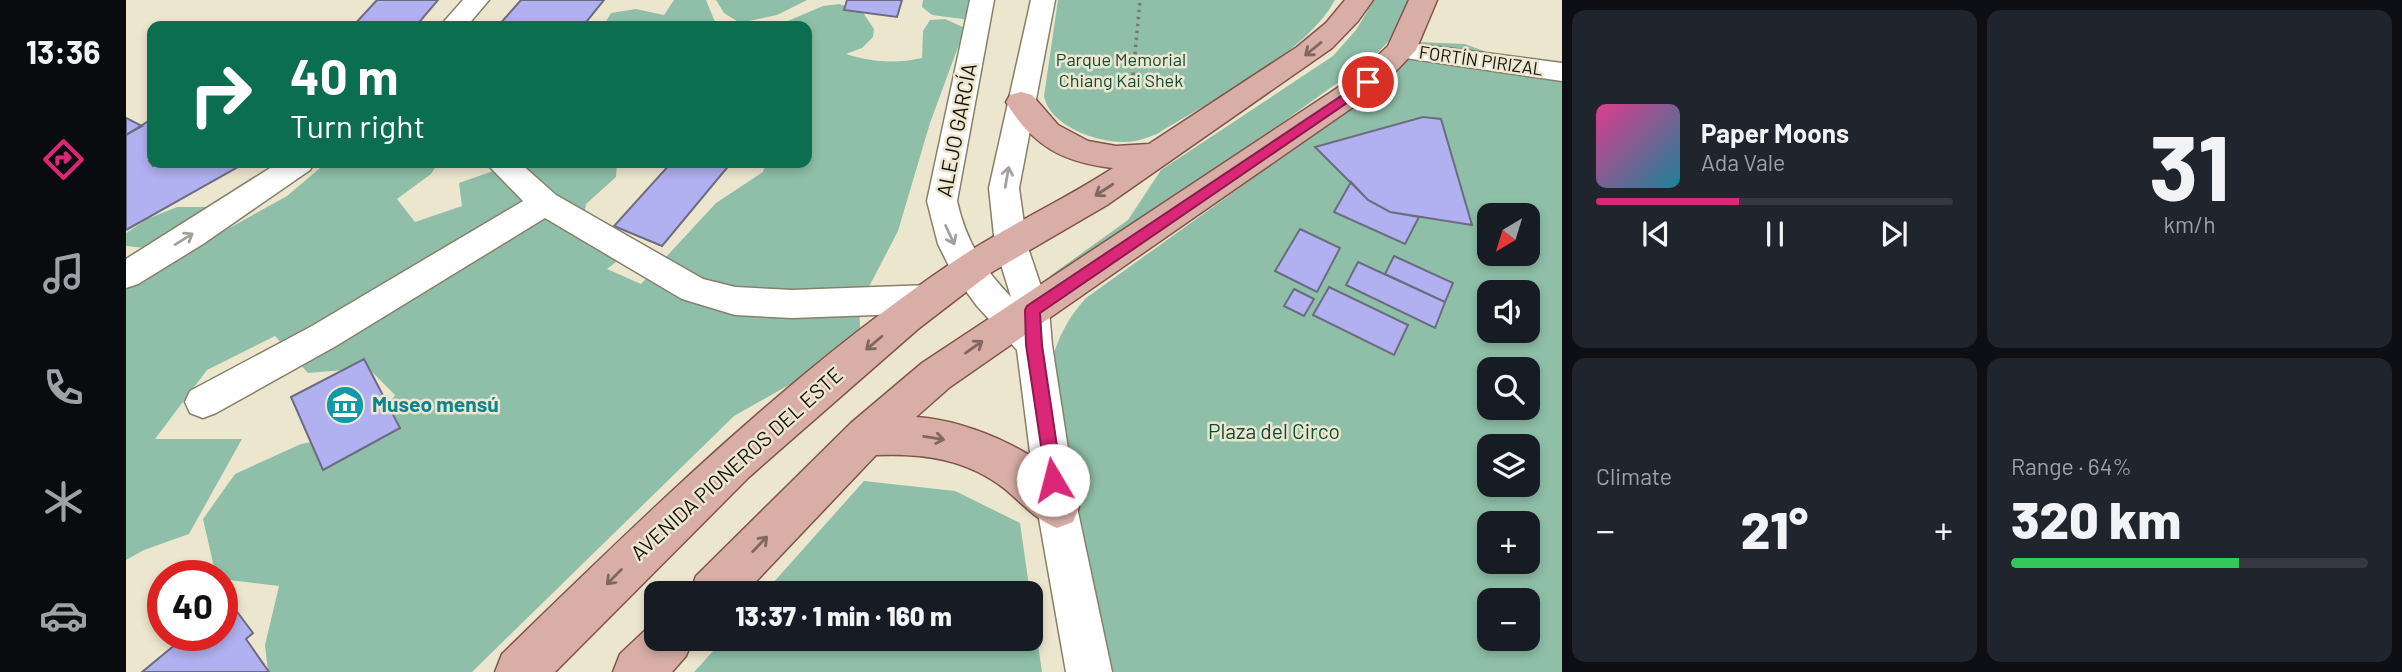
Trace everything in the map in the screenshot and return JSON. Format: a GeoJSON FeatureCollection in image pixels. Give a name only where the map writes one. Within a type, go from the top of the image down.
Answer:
{"type":"FeatureCollection","features":[{"type":"Feature","properties":{"kind":"main road","name":"AVENIDA PIONEROS DEL ESTE"},"geometry":{"type":"LineString","coordinates":[[520,672],[635,555],[781,420],[930,299],[967,271],[1095,196],[1308,53],[1346,21],[1359,0]]}},
{"type":"Feature","properties":{"kind":"main road"},"geometry":{"type":"LineString","coordinates":[[725,581],[866,436],[936,375],[1027,325],[1368,82],[1401,50],[1423,0]]}},
{"type":"Feature","properties":{"kind":"main road"},"geometry":{"type":"LineString","coordinates":[[1021,102],[1031,120],[1048,136],[1072,149],[1101,157],[1129,159],[1156,155]]}},
{"type":"Feature","properties":{"kind":"main road"},"geometry":{"type":"LineString","coordinates":[[866,436],[931,436],[966,444],[999,459],[1030,480],[1057,507]]}},
{"type":"Feature","properties":{"kind":"main road"},"geometry":{"type":"LineString","coordinates":[[638,672],[658,651]]}},
{"type":"Feature","properties":{"kind":"street"},"geometry":{"type":"LineString","coordinates":[[458,21],[477,0]]}},
{"type":"Feature","properties":{"kind":"street","name":"ALEJO GARCÍA"},"geometry":{"type":"LineString","coordinates":[[982,0],[942,201],[945,224],[967,271],[1027,325]]}},
{"type":"Feature","properties":{"kind":"street"},"geometry":{"type":"LineString","coordinates":[[1037,1],[1004,188],[1057,507],[1089,672]]}},
{"type":"Feature","properties":{"kind":"street","name":"FORTÍN PIRIZAL"},"geometry":{"type":"LineString","coordinates":[[1401,50],[1562,72]]}},
{"type":"Feature","properties":{"kind":"street"},"geometry":{"type":"LineString","coordinates":[[126,275],[291,168]]}},
{"type":"Feature","properties":{"kind":"street"},"geometry":{"type":"LineString","coordinates":[[506,168],[545,203],[694,290],[735,302],[792,304],[930,299]]}},
{"type":"Feature","properties":{"kind":"street"},"geometry":{"type":"LineString","coordinates":[[203,402],[359,316],[545,203]]}},
{"type":"Feature","properties":{"kind":"path"},"geometry":{"type":"LineString","coordinates":[[1133,75],[1140,0]]}},
{"type":"Feature","properties":{"kind":"green space"},"geometry":{"type":"Polygon","coordinates":[[[674,0],[706,0],[715,21],[606,21],[611,13],[636,9],[664,15],[674,0]]]}},
{"type":"Feature","properties":{"kind":"green space"},"geometry":{"type":"Polygon","coordinates":[[[716,0],[807,0],[777,15],[749,21],[737,21],[724,13],[716,0]]]}},
{"type":"Feature","properties":{"kind":"green space"},"geometry":{"type":"Polygon","coordinates":[[[923,0],[982,0],[970,20],[932,15],[922,7],[923,0]]]}},
{"type":"Feature","properties":{"kind":"green space","name":"Parque Memorial Chiang Kai Shek"},"geometry":{"type":"Polygon","coordinates":[[[1058,0],[1335,0],[1321,20],[1302,39],[1255,75],[1157,134],[1137,141],[1114,142],[1076,131],[1055,116],[1048,107],[1044,96],[1058,0]]]}},
{"type":"Feature","properties":{"kind":"green space"},"geometry":{"type":"Polygon","coordinates":[[[1374,0],[1408,0],[1411,13],[1398,32],[1372,58],[1056,285],[1050,276],[1128,220],[1161,170],[1333,56],[1356,30],[1374,0]]]}},
{"type":"Feature","properties":{"kind":"green space"},"geometry":{"type":"Polygon","coordinates":[[[839,4],[862,11],[874,29],[873,37],[862,48],[846,54],[884,61],[922,58],[923,31],[930,20],[945,19],[965,28],[930,123],[898,231],[859,306],[861,344],[734,416],[472,672],[268,672],[265,645],[279,586],[238,581],[238,560],[212,560],[203,519],[235,474],[301,444],[371,430],[395,395],[368,368],[308,373],[275,336],[207,370],[155,439],[242,439],[189,534],[144,550],[126,560],[126,288],[287,196],[320,168],[435,168],[431,174],[397,199],[415,222],[462,206],[459,183],[496,170],[617,168],[616,177],[586,204],[582,231],[635,247],[607,269],[641,284],[716,203],[763,172],[764,168],[812,168],[812,21],[788,21],[823,6],[839,4]]]}},
{"type":"Feature","properties":{"kind":"green space","name":"Plaza del Circo"},"geometry":{"type":"Polygon","coordinates":[[[1421,42],[1465,44],[1497,56],[1562,71],[1562,672],[1103,672],[1049,371],[1063,332],[1086,298],[1386,83],[1392,61],[1421,42]]]}},
{"type":"Feature","properties":{"kind":"green space"},"geometry":{"type":"Polygon","coordinates":[[[177,207],[211,207],[155,249],[126,246],[126,233],[147,219],[177,207]]]}},
{"type":"Feature","properties":{"kind":"green space"},"geometry":{"type":"Polygon","coordinates":[[[864,481],[955,491],[1020,523],[1028,581],[775,581],[864,481]]]}},
{"type":"Feature","properties":{"kind":"green space"},"geometry":{"type":"Polygon","coordinates":[[[713,651],[1039,651],[1042,672],[694,672],[713,651]]]}},
{"type":"Feature","properties":{"kind":"building"},"geometry":{"type":"Polygon","coordinates":[[[377,0],[438,0],[420,21],[358,21],[377,0]]]}},
{"type":"Feature","properties":{"kind":"building"},"geometry":{"type":"Polygon","coordinates":[[[521,0],[604,0],[587,21],[502,21],[521,0]]]}},
{"type":"Feature","properties":{"kind":"building"},"geometry":{"type":"Polygon","coordinates":[[[847,0],[902,0],[897,17],[844,10],[847,0]]]}},
{"type":"Feature","properties":{"kind":"building"},"geometry":{"type":"Polygon","coordinates":[[[1423,117],[1441,119],[1472,225],[1390,212],[1368,200],[1315,147],[1423,117]]]}},
{"type":"Feature","properties":{"kind":"building"},"geometry":{"type":"Polygon","coordinates":[[[126,118],[142,126],[126,135],[126,118]]]}},
{"type":"Feature","properties":{"kind":"building"},"geometry":{"type":"Polygon","coordinates":[[[147,122],[147,168],[236,168],[126,230],[126,135],[147,122]]]}},
{"type":"Feature","properties":{"kind":"building"},"geometry":{"type":"Polygon","coordinates":[[[666,168],[727,168],[662,246],[614,226],[666,168]]]}},
{"type":"Feature","properties":{"kind":"building"},"geometry":{"type":"Polygon","coordinates":[[[1351,182],[1368,200],[1390,212],[1419,217],[1405,244],[1334,212],[1351,182]]]}},
{"type":"Feature","properties":{"kind":"building"},"geometry":{"type":"Polygon","coordinates":[[[1300,229],[1340,248],[1317,292],[1275,271],[1300,229]]]}},
{"type":"Feature","properties":{"kind":"building"},"geometry":{"type":"Polygon","coordinates":[[[1394,256],[1453,283],[1445,302],[1385,274],[1394,256]]]}},
{"type":"Feature","properties":{"kind":"building"},"geometry":{"type":"Polygon","coordinates":[[[1358,262],[1445,302],[1435,328],[1346,285],[1358,262]]]}},
{"type":"Feature","properties":{"kind":"building"},"geometry":{"type":"Polygon","coordinates":[[[1329,287],[1408,325],[1394,355],[1313,315],[1329,287]]]}},
{"type":"Feature","properties":{"kind":"building"},"geometry":{"type":"Polygon","coordinates":[[[1294,289],[1314,299],[1304,316],[1284,306],[1294,289]]]}},
{"type":"Feature","properties":{"kind":"building"},"geometry":{"type":"Polygon","coordinates":[[[364,359],[400,428],[323,470],[291,397],[364,359]]]}},
{"type":"Feature","properties":{"kind":"building"},"geometry":{"type":"Polygon","coordinates":[[[238,613],[253,633],[246,639],[269,672],[142,672],[168,651],[238,651],[238,613]]]}},
{"type":"Feature","properties":{"kind":"place","name":"Museo mensú"},"geometry":{"type":"Point","coordinates":[345,405]}},
{"type":"Feature","properties":{"kind":"route"},"geometry":{"type":"LineString","coordinates":[[1053,480],[1034,345],[1032,310],[1368,82]]}}]}
